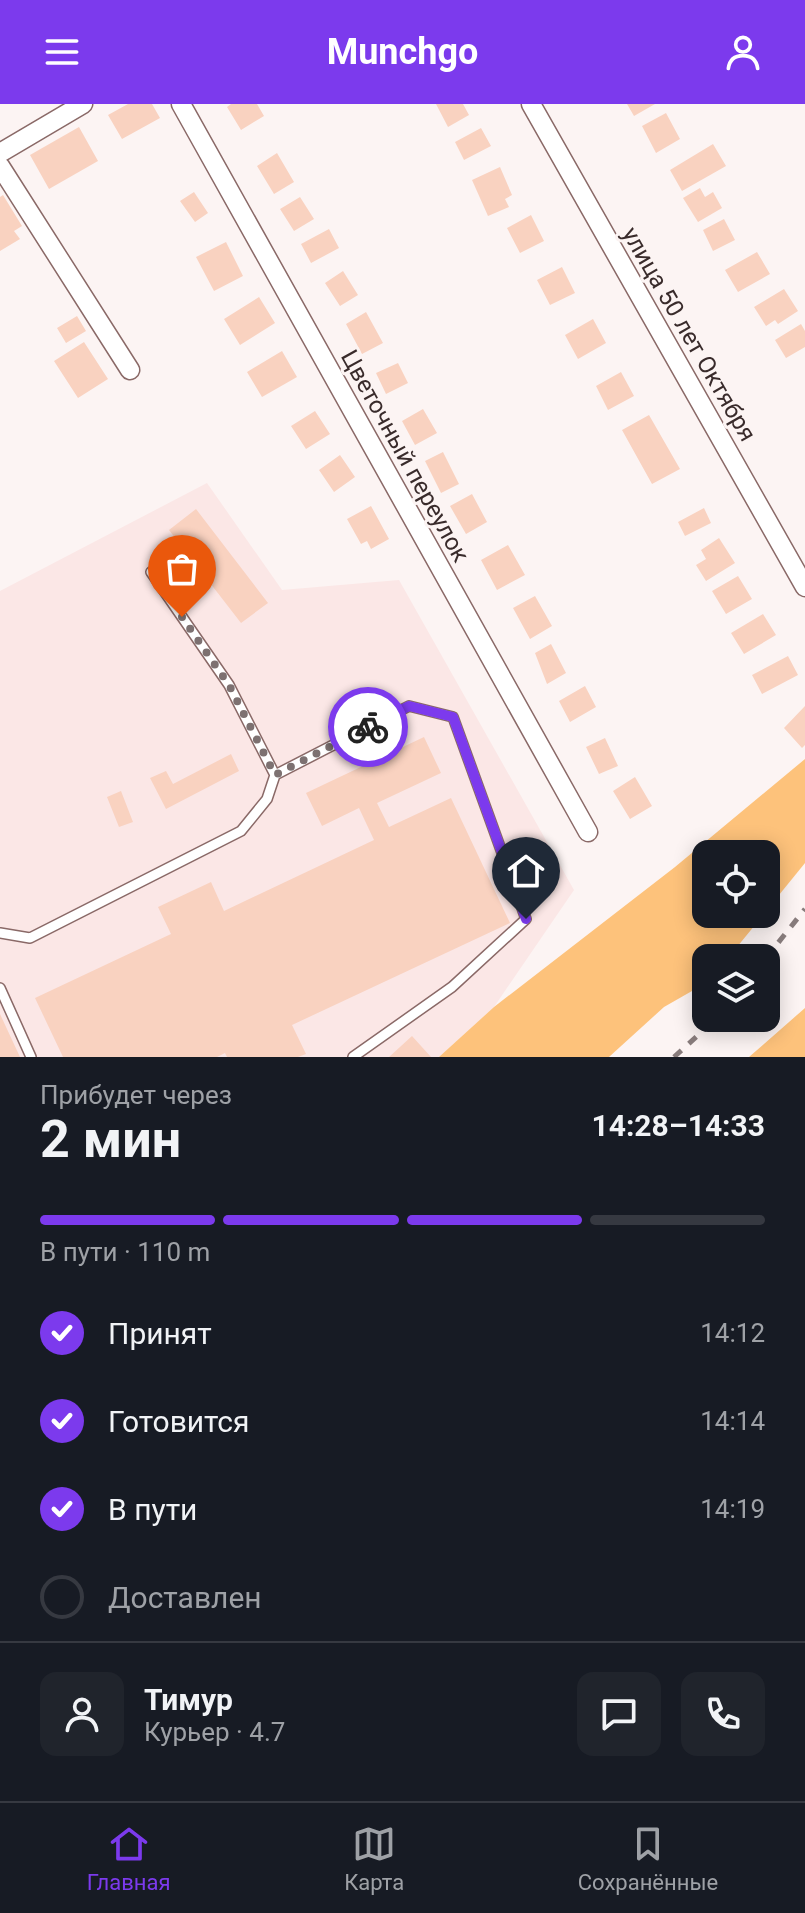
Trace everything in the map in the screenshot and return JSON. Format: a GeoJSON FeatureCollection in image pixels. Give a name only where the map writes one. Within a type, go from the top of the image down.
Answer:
{"type":"FeatureCollection","features":[{"type":"Feature","properties":{"kind":"street"},"geometry":{"type":"LineString","coordinates":[[0,153],[83,104]]}},
{"type":"Feature","properties":{"kind":"street","name":"Цветочный переулок"},"geometry":{"type":"LineString","coordinates":[[181,104],[588,832]]}},
{"type":"Feature","properties":{"kind":"street","name":"улица 50 лет Октября"},"geometry":{"type":"LineString","coordinates":[[531,104],[805,587]]}},
{"type":"Feature","properties":{"kind":"street"},"geometry":{"type":"LineString","coordinates":[[0,166],[130,370]]}},
{"type":"Feature","properties":{"kind":"lane"},"geometry":{"type":"LineString","coordinates":[[151,572],[229,685],[275,775]]}},
{"type":"Feature","properties":{"kind":"lane"},"geometry":{"type":"LineString","coordinates":[[0,933],[30,938],[241,831],[267,799],[275,775],[409,706],[453,717],[526,919],[452,987],[353,1057]]}},
{"type":"Feature","properties":{"kind":"lane"},"geometry":{"type":"LineString","coordinates":[[0,988],[31,1057]]}},
{"type":"Feature","properties":{"kind":"shaded area"},"geometry":{"type":"Polygon","coordinates":[[[207,483],[282,590],[399,580],[574,890],[494,1007],[439,1057],[0,1057],[0,591],[207,483]]]}},
{"type":"Feature","properties":{"kind":"shaded area"},"geometry":{"type":"Polygon","coordinates":[[[805,759],[805,863],[780,894],[780,840],[708,840],[805,759]]]}},
{"type":"Feature","properties":{"kind":"shaded area"},"geometry":{"type":"Polygon","coordinates":[[[692,853],[692,928],[753,928],[739,944],[692,944],[692,991],[664,1007],[609,1057],[439,1057],[494,1007],[692,853]]]}},
{"type":"Feature","properties":{"kind":"shaded area"},"geometry":{"type":"Polygon","coordinates":[[[805,1008],[805,1057],[749,1057],[780,1032],[805,1008]]]}},
{"type":"Feature","properties":{"kind":"building"},"geometry":{"type":"Polygon","coordinates":[[[128,104],[152,104],[160,118],[122,139],[108,115],[128,104]]]}},
{"type":"Feature","properties":{"kind":"building"},"geometry":{"type":"Polygon","coordinates":[[[231,104],[257,104],[264,116],[241,130],[227,107],[231,104]]]}},
{"type":"Feature","properties":{"kind":"building"},"geometry":{"type":"Polygon","coordinates":[[[436,104],[463,104],[469,115],[448,127],[436,104]]]}},
{"type":"Feature","properties":{"kind":"building"},"geometry":{"type":"Polygon","coordinates":[[[627,104],[655,104],[634,116],[627,104]]]}},
{"type":"Feature","properties":{"kind":"building"},"geometry":{"type":"Polygon","coordinates":[[[666,113],[680,139],[656,153],[642,126],[666,113]]]}},
{"type":"Feature","properties":{"kind":"building"},"geometry":{"type":"Polygon","coordinates":[[[79,127],[98,161],[49,189],[30,155],[79,127]]]}},
{"type":"Feature","properties":{"kind":"building"},"geometry":{"type":"Polygon","coordinates":[[[481,128],[491,146],[464,160],[455,142],[481,128]]]}},
{"type":"Feature","properties":{"kind":"building"},"geometry":{"type":"Polygon","coordinates":[[[713,144],[726,166],[682,191],[670,170],[713,144]]]}},
{"type":"Feature","properties":{"kind":"building"},"geometry":{"type":"Polygon","coordinates":[[[277,153],[294,182],[274,194],[257,166],[277,153]]]}},
{"type":"Feature","properties":{"kind":"building"},"geometry":{"type":"Polygon","coordinates":[[[500,167],[512,195],[505,199],[509,207],[488,216],[472,180],[500,167]]]}},
{"type":"Feature","properties":{"kind":"building"},"geometry":{"type":"Polygon","coordinates":[[[700,188],[705,197],[713,192],[722,208],[698,222],[683,198],[700,188]]]}},
{"type":"Feature","properties":{"kind":"building"},"geometry":{"type":"Polygon","coordinates":[[[194,192],[208,213],[195,222],[180,201],[194,192]]]}},
{"type":"Feature","properties":{"kind":"building"},"geometry":{"type":"Polygon","coordinates":[[[3,195],[22,226],[14,231],[20,239],[0,251],[0,197],[3,195]]]}},
{"type":"Feature","properties":{"kind":"building"},"geometry":{"type":"Polygon","coordinates":[[[300,197],[314,219],[294,231],[280,209],[300,197]]]}},
{"type":"Feature","properties":{"kind":"building"},"geometry":{"type":"Polygon","coordinates":[[[531,215],[544,241],[520,253],[507,228],[531,215]]]}},
{"type":"Feature","properties":{"kind":"building"},"geometry":{"type":"Polygon","coordinates":[[[724,219],[735,240],[713,251],[703,230],[724,219]]]}},
{"type":"Feature","properties":{"kind":"building"},"geometry":{"type":"Polygon","coordinates":[[[329,229],[339,248],[311,263],[301,244],[329,229]]]}},
{"type":"Feature","properties":{"kind":"building"},"geometry":{"type":"Polygon","coordinates":[[[226,242],[243,276],[214,291],[196,257],[226,242]]]}},
{"type":"Feature","properties":{"kind":"building"},"geometry":{"type":"Polygon","coordinates":[[[757,252],[770,274],[738,292],[725,270],[757,252]]]}},
{"type":"Feature","properties":{"kind":"building"},"geometry":{"type":"Polygon","coordinates":[[[562,267],[575,293],[550,305],[537,280],[562,267]]]}},
{"type":"Feature","properties":{"kind":"building"},"geometry":{"type":"Polygon","coordinates":[[[343,271],[358,295],[340,306],[325,283],[343,271]]]}},
{"type":"Feature","properties":{"kind":"building"},"geometry":{"type":"Polygon","coordinates":[[[784,289],[798,311],[778,324],[775,320],[766,326],[754,307],[784,289]]]}},
{"type":"Feature","properties":{"kind":"building"},"geometry":{"type":"Polygon","coordinates":[[[259,297],[275,323],[240,345],[224,319],[259,297]]]}},
{"type":"Feature","properties":{"kind":"building"},"geometry":{"type":"Polygon","coordinates":[[[366,312],[383,343],[362,354],[346,324],[366,312]]]}},
{"type":"Feature","properties":{"kind":"building"},"geometry":{"type":"Polygon","coordinates":[[[77,316],[86,331],[66,343],[57,328],[77,316]]]}},
{"type":"Feature","properties":{"kind":"building"},"geometry":{"type":"Polygon","coordinates":[[[593,319],[606,343],[578,359],[565,335],[593,319]]]}},
{"type":"Feature","properties":{"kind":"building"},"geometry":{"type":"Polygon","coordinates":[[[801,324],[805,331],[805,347],[786,358],[775,340],[801,324]]]}},
{"type":"Feature","properties":{"kind":"building"},"geometry":{"type":"Polygon","coordinates":[[[84,342],[108,379],[78,398],[54,361],[84,342]]]}},
{"type":"Feature","properties":{"kind":"building"},"geometry":{"type":"Polygon","coordinates":[[[282,351],[297,377],[262,397],[247,372],[282,351]]]}},
{"type":"Feature","properties":{"kind":"building"},"geometry":{"type":"Polygon","coordinates":[[[398,363],[408,383],[386,394],[376,373],[398,363]]]}},
{"type":"Feature","properties":{"kind":"building"},"geometry":{"type":"Polygon","coordinates":[[[621,372],[634,396],[608,410],[596,386],[621,372]]]}},
{"type":"Feature","properties":{"kind":"building"},"geometry":{"type":"Polygon","coordinates":[[[423,409],[437,433],[415,445],[402,421],[423,409]]]}},
{"type":"Feature","properties":{"kind":"building"},"geometry":{"type":"Polygon","coordinates":[[[315,411],[330,434],[306,449],[291,426],[315,411]]]}},
{"type":"Feature","properties":{"kind":"building"},"geometry":{"type":"Polygon","coordinates":[[[649,415],[680,469],[652,484],[622,430],[649,415]]]}},
{"type":"Feature","properties":{"kind":"building"},"geometry":{"type":"Polygon","coordinates":[[[443,452],[459,484],[441,493],[425,461],[443,452]]]}},
{"type":"Feature","properties":{"kind":"building"},"geometry":{"type":"Polygon","coordinates":[[[340,455],[355,477],[334,492],[319,470],[340,455]]]}},
{"type":"Feature","properties":{"kind":"building"},"geometry":{"type":"Polygon","coordinates":[[[472,494],[487,522],[466,534],[450,506],[472,494]]]}},
{"type":"Feature","properties":{"kind":"building"},"geometry":{"type":"Polygon","coordinates":[[[371,506],[389,539],[371,549],[367,541],[361,544],[347,519],[371,506]]]}},
{"type":"Feature","properties":{"kind":"building"},"geometry":{"type":"Polygon","coordinates":[[[704,508],[711,523],[685,536],[678,522],[704,508]]]}},
{"type":"Feature","properties":{"kind":"building"},"geometry":{"type":"Polygon","coordinates":[[[196,509],[268,603],[241,623],[169,530],[196,509]]]}},
{"type":"Feature","properties":{"kind":"building"},"geometry":{"type":"Polygon","coordinates":[[[719,538],[735,563],[706,581],[696,565],[706,559],[701,550],[719,538]]]}},
{"type":"Feature","properties":{"kind":"building"},"geometry":{"type":"Polygon","coordinates":[[[508,545],[525,575],[497,590],[481,560],[508,545]]]}},
{"type":"Feature","properties":{"kind":"building"},"geometry":{"type":"Polygon","coordinates":[[[738,576],[752,599],[726,614],[712,591],[738,576]]]}},
{"type":"Feature","properties":{"kind":"building"},"geometry":{"type":"Polygon","coordinates":[[[535,596],[552,626],[530,639],[513,608],[535,596]]]}},
{"type":"Feature","properties":{"kind":"building"},"geometry":{"type":"Polygon","coordinates":[[[763,614],[776,635],[744,654],[731,633],[763,614]]]}},
{"type":"Feature","properties":{"kind":"building"},"geometry":{"type":"Polygon","coordinates":[[[551,644],[566,673],[547,684],[535,653],[551,644]]]}},
{"type":"Feature","properties":{"kind":"building"},"geometry":{"type":"Polygon","coordinates":[[[788,656],[798,675],[762,694],[752,675],[788,656]]]}},
{"type":"Feature","properties":{"kind":"building"},"geometry":{"type":"Polygon","coordinates":[[[585,686],[596,707],[570,722],[559,701],[585,686]]]}},
{"type":"Feature","properties":{"kind":"building"},"geometry":{"type":"Polygon","coordinates":[[[805,706],[805,745],[802,748],[784,728],[805,706]]]}},
{"type":"Feature","properties":{"kind":"building"},"geometry":{"type":"Polygon","coordinates":[[[424,737],[441,773],[377,803],[389,827],[451,798],[510,923],[292,1025],[306,1054],[298,1057],[227,1057],[225,1053],[217,1057],[63,1057],[35,998],[171,934],[158,907],[211,882],[224,911],[374,840],[359,808],[322,826],[306,793],[424,737]]]}},
{"type":"Feature","properties":{"kind":"building"},"geometry":{"type":"Polygon","coordinates":[[[605,738],[618,766],[599,774],[586,747],[605,738]]]}},
{"type":"Feature","properties":{"kind":"building"},"geometry":{"type":"Polygon","coordinates":[[[231,754],[239,771],[166,809],[150,778],[166,771],[173,784],[231,754]]]}},
{"type":"Feature","properties":{"kind":"building"},"geometry":{"type":"Polygon","coordinates":[[[635,777],[652,806],[630,819],[613,791],[635,777]]]}},
{"type":"Feature","properties":{"kind":"building"},"geometry":{"type":"Polygon","coordinates":[[[121,791],[133,822],[119,827],[107,797],[121,791]]]}},
{"type":"Feature","properties":{"kind":"building"},"geometry":{"type":"Polygon","coordinates":[[[0,1014],[20,1057],[0,1057],[0,1014]]]}},
{"type":"Feature","properties":{"kind":"building"},"geometry":{"type":"Polygon","coordinates":[[[412,1036],[431,1057],[389,1057],[412,1036]]]}},
{"type":"Feature","properties":{"kind":"railway"},"geometry":{"type":"LineString","coordinates":[[777,944],[805,909]]}},
{"type":"Feature","properties":{"kind":"railway"},"geometry":{"type":"LineString","coordinates":[[674,1057],[702,1032]]}},
{"type":"Feature","properties":{"kind":"way so far"},"geometry":{"type":"LineString","coordinates":[[182,617],[229,685],[275,775],[368,727]]}},
{"type":"Feature","properties":{"kind":"route"},"geometry":{"type":"LineString","coordinates":[[368,727],[409,706],[453,717],[526,919]]}}]}
